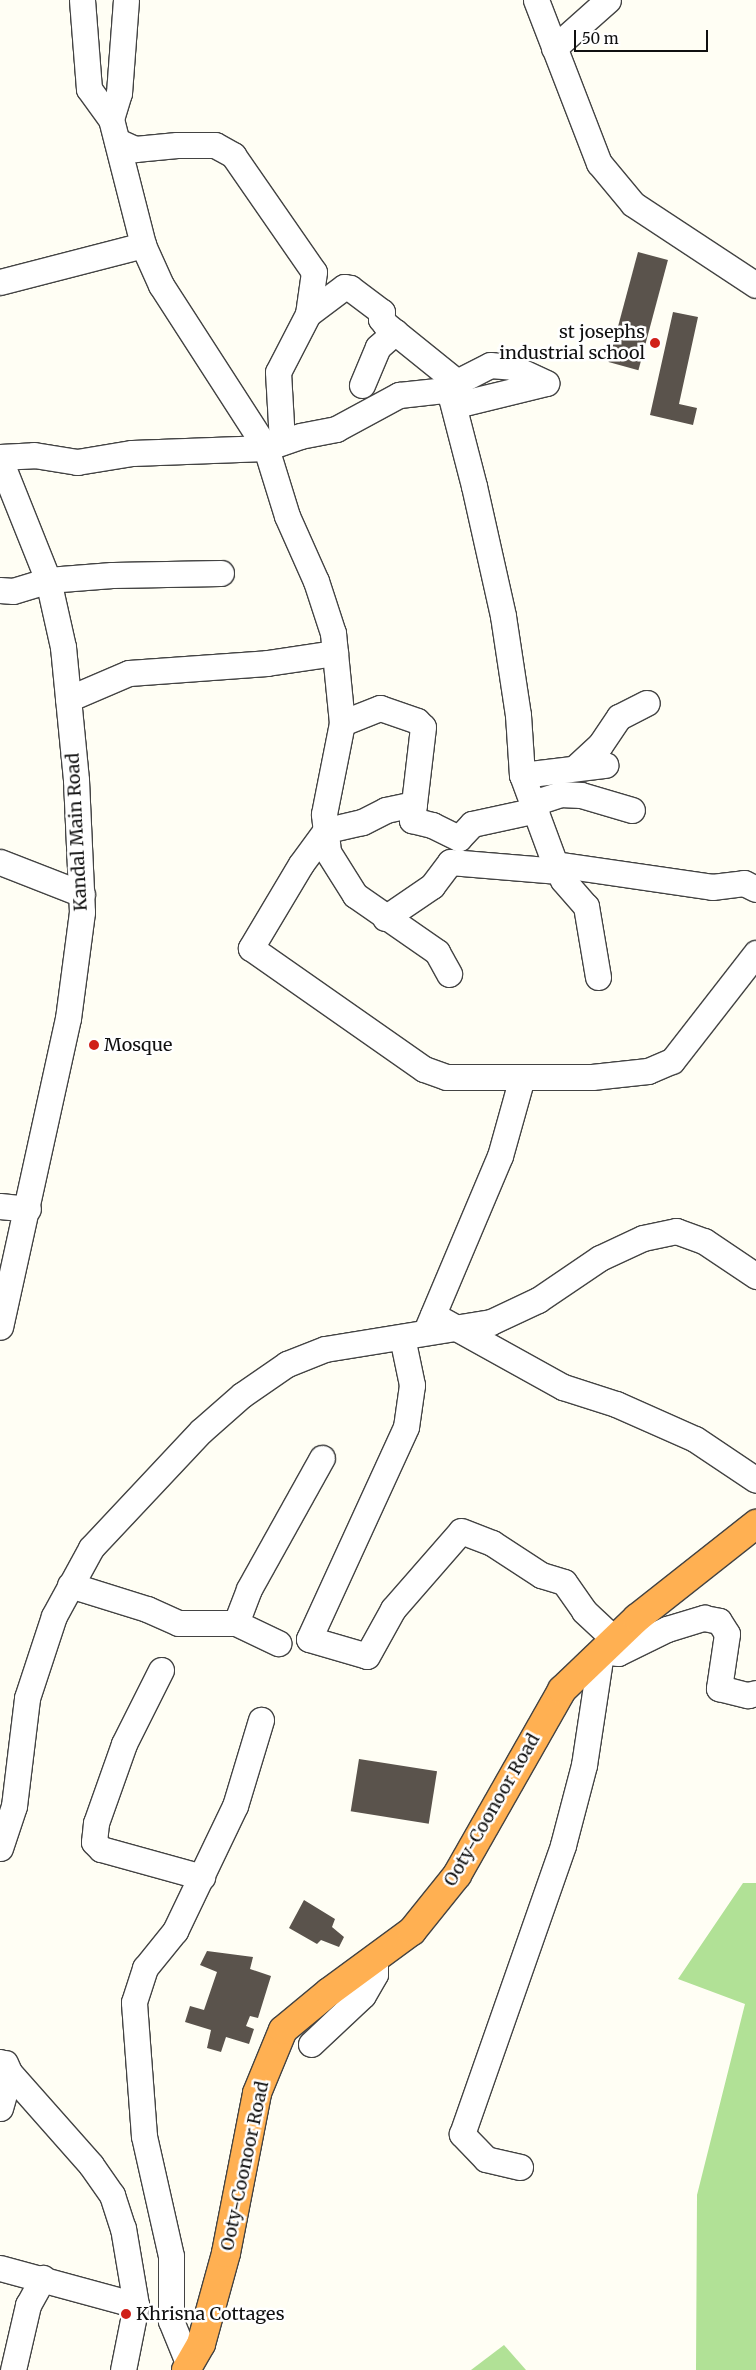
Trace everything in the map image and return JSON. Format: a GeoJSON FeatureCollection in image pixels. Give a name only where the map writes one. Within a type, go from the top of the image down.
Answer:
{"type":"FeatureCollection","features":[{"type":"Feature","properties":{"kind":"highway","name":"Ooty-Coonoor Road"},"geometry":{"type":"LineString","coordinates":[[187,2367],[201,2344],[226,2253],[257,2093],[283,2030],[412,1931],[457,1875],[562,1690],[637,1618],[756,1524]]}},
{"type":"Feature","properties":{"kind":"street"},"geometry":{"type":"LineString","coordinates":[[82,0],[89,89],[114,130],[135,149],[177,144],[215,145],[233,155],[314,272],[308,314],[278,372],[274,445],[287,516],[316,581],[333,633],[342,723],[331,768],[324,814],[328,852],[355,896],[436,952],[449,974]]}},
{"type":"Feature","properties":{"kind":"street"},"geometry":{"type":"LineString","coordinates":[[126,0],[119,93],[114,130],[143,245],[161,285],[274,445]]}},
{"type":"Feature","properties":{"kind":"street"},"geometry":{"type":"LineString","coordinates":[[536,0],[599,163],[633,204],[756,286]]}},
{"type":"Feature","properties":{"kind":"street"},"geometry":{"type":"LineString","coordinates":[[554,48],[608,0]]}},
{"type":"Feature","properties":{"kind":"street"},"geometry":{"type":"LineString","coordinates":[[0,282],[143,245]]}},
{"type":"Feature","properties":{"kind":"street"},"geometry":{"type":"LineString","coordinates":[[308,314],[344,287],[350,288],[382,312],[381,319],[451,390],[503,616],[518,715],[522,775],[557,868],[586,906],[598,977]]}},
{"type":"Feature","properties":{"kind":"street"},"geometry":{"type":"LineString","coordinates":[[362,385],[378,347],[395,332]]}},
{"type":"Feature","properties":{"kind":"street"},"geometry":{"type":"LineString","coordinates":[[0,458],[34,455],[78,462],[132,453],[274,445],[336,430],[399,395],[451,390]]}},
{"type":"Feature","properties":{"kind":"street","name":"Kandal Main Road"},"geometry":{"type":"LineString","coordinates":[[0,458],[48,580],[63,647],[76,780],[82,894],[82,912],[68,1018],[28,1210],[7,1273],[0,1327]]}},
{"type":"Feature","properties":{"kind":"street"},"geometry":{"type":"LineString","coordinates":[[0,590],[13,591],[48,580],[221,573]]}},
{"type":"Feature","properties":{"kind":"street"},"geometry":{"type":"LineString","coordinates":[[68,699],[129,673],[267,663],[335,653]]}},
{"type":"Feature","properties":{"kind":"street"},"geometry":{"type":"LineString","coordinates":[[575,768],[600,745],[618,717],[648,703]]}},
{"type":"Feature","properties":{"kind":"street"},"geometry":{"type":"LineString","coordinates":[[342,723],[380,708],[417,721],[423,727],[412,820],[432,825],[459,838],[472,824],[534,807],[560,794],[574,795],[632,810]]}},
{"type":"Feature","properties":{"kind":"street"},"geometry":{"type":"LineString","coordinates":[[522,775],[605,765]]}},
{"type":"Feature","properties":{"kind":"street"},"geometry":{"type":"LineString","coordinates":[[414,804],[386,810],[362,822],[326,830],[301,864],[251,948],[424,1069],[446,1076],[592,1077],[648,1072],[672,1061],[756,953]]}},
{"type":"Feature","properties":{"kind":"street"},"geometry":{"type":"LineString","coordinates":[[0,862],[82,894]]}},
{"type":"Feature","properties":{"kind":"street"},"geometry":{"type":"LineString","coordinates":[[385,918],[432,886],[450,862],[557,868],[712,887],[744,883],[756,889]]}},
{"type":"Feature","properties":{"kind":"street"},"geometry":{"type":"LineString","coordinates":[[522,1076],[500,1156],[420,1329],[406,1426],[309,1639],[367,1656],[393,1609],[461,1531],[492,1543],[541,1575],[564,1582],[608,1646],[618,1653],[667,1629],[704,1618],[718,1621],[727,1634],[719,1688],[748,1695],[756,1693]]}},
{"type":"Feature","properties":{"kind":"street"},"geometry":{"type":"LineString","coordinates":[[0,1206],[28,1210]]}},
{"type":"Feature","properties":{"kind":"street"},"geometry":{"type":"LineString","coordinates":[[0,1848],[14,1806],[27,1698],[54,1616],[70,1585],[91,1548],[194,1438],[242,1396],[287,1364],[325,1349],[420,1329],[456,1329],[491,1322],[538,1300],[608,1254],[643,1238],[676,1231],[704,1241],[756,1276]]}},
{"type":"Feature","properties":{"kind":"street"},"geometry":{"type":"LineString","coordinates":[[456,1329],[563,1387],[616,1404],[695,1439],[756,1480]]}},
{"type":"Feature","properties":{"kind":"street"},"geometry":{"type":"LineString","coordinates":[[236,1623],[249,1589],[322,1458]]}},
{"type":"Feature","properties":{"kind":"street"},"geometry":{"type":"LineString","coordinates":[[70,1585],[147,1609],[178,1623],[236,1623],[278,1643]]}},
{"type":"Feature","properties":{"kind":"street"},"geometry":{"type":"LineString","coordinates":[[520,2167],[486,2160],[462,2134],[563,1845],[584,1765],[608,1646]]}},
{"type":"Feature","properties":{"kind":"street"},"geometry":{"type":"LineString","coordinates":[[161,1670],[124,1744],[96,1823],[94,1842],[101,1850],[202,1877]]}},
{"type":"Feature","properties":{"kind":"street"},"geometry":{"type":"LineString","coordinates":[[187,2367],[171,2321],[171,2256],[144,2136],[134,2002],[145,1968],[175,1931],[235,1806],[261,1720]]}},
{"type":"Feature","properties":{"kind":"street"},"geometry":{"type":"LineString","coordinates":[[311,2044],[363,1995],[375,1974],[376,1958]]}},
{"type":"Feature","properties":{"kind":"street"},"geometry":{"type":"LineString","coordinates":[[0,2051],[5,2068],[0,2108]]}},
{"type":"Feature","properties":{"kind":"street"},"geometry":{"type":"LineString","coordinates":[[5,2068],[91,2165],[112,2195],[123,2228],[136,2305],[122,2370]]}},
{"type":"Feature","properties":{"kind":"street"},"geometry":{"type":"LineString","coordinates":[[0,2268],[43,2278],[136,2305]]}},
{"type":"Feature","properties":{"kind":"street"},"geometry":{"type":"LineString","coordinates":[[13,2370],[28,2305],[43,2278]]}},
{"type":"Feature","properties":{"kind":"green space"},"geometry":{"type":"Polygon","coordinates":[[[743,1883],[756,1883],[756,2370],[696,2370],[697,2195],[745,2004],[678,1979],[743,1883]]]}},
{"type":"Feature","properties":{"kind":"green space"},"geometry":{"type":"Polygon","coordinates":[[[504,2345],[526,2370],[471,2370],[504,2345]]]}},
{"type":"Feature","properties":{"kind":"building"},"geometry":{"type":"Polygon","coordinates":[[[638,252],[668,260],[638,370],[608,362],[638,252]]]}},
{"type":"Feature","properties":{"kind":"building"},"geometry":{"type":"Polygon","coordinates":[[[673,312],[698,317],[679,404],[697,408],[693,425],[650,415],[673,312]]]}},
{"type":"Feature","properties":{"kind":"building"},"geometry":{"type":"Polygon","coordinates":[[[359,1759],[437,1771],[429,1824],[351,1811],[359,1759]]]}},
{"type":"Feature","properties":{"kind":"building"},"geometry":{"type":"Polygon","coordinates":[[[304,1900],[335,1919],[332,1927],[344,1937],[339,1947],[321,1940],[317,1944],[289,1928],[304,1900]]]}},
{"type":"Feature","properties":{"kind":"building"},"geometry":{"type":"Polygon","coordinates":[[[207,1951],[253,1957],[250,1969],[271,1976],[258,2018],[250,2016],[246,2026],[254,2029],[249,2044],[226,2037],[221,2052],[207,2048],[211,2030],[185,2022],[190,2006],[204,2010],[217,1972],[200,1965],[207,1951]]]}},
{"type":"Feature","properties":{"kind":"place","name":"st josephs industrial school"},"geometry":{"type":"Point","coordinates":[655,343]}},
{"type":"Feature","properties":{"kind":"place","name":"Mosque"},"geometry":{"type":"Point","coordinates":[94,1045]}},
{"type":"Feature","properties":{"kind":"place","name":"Khrisna Cottages"},"geometry":{"type":"Point","coordinates":[126,2314]}}]}
